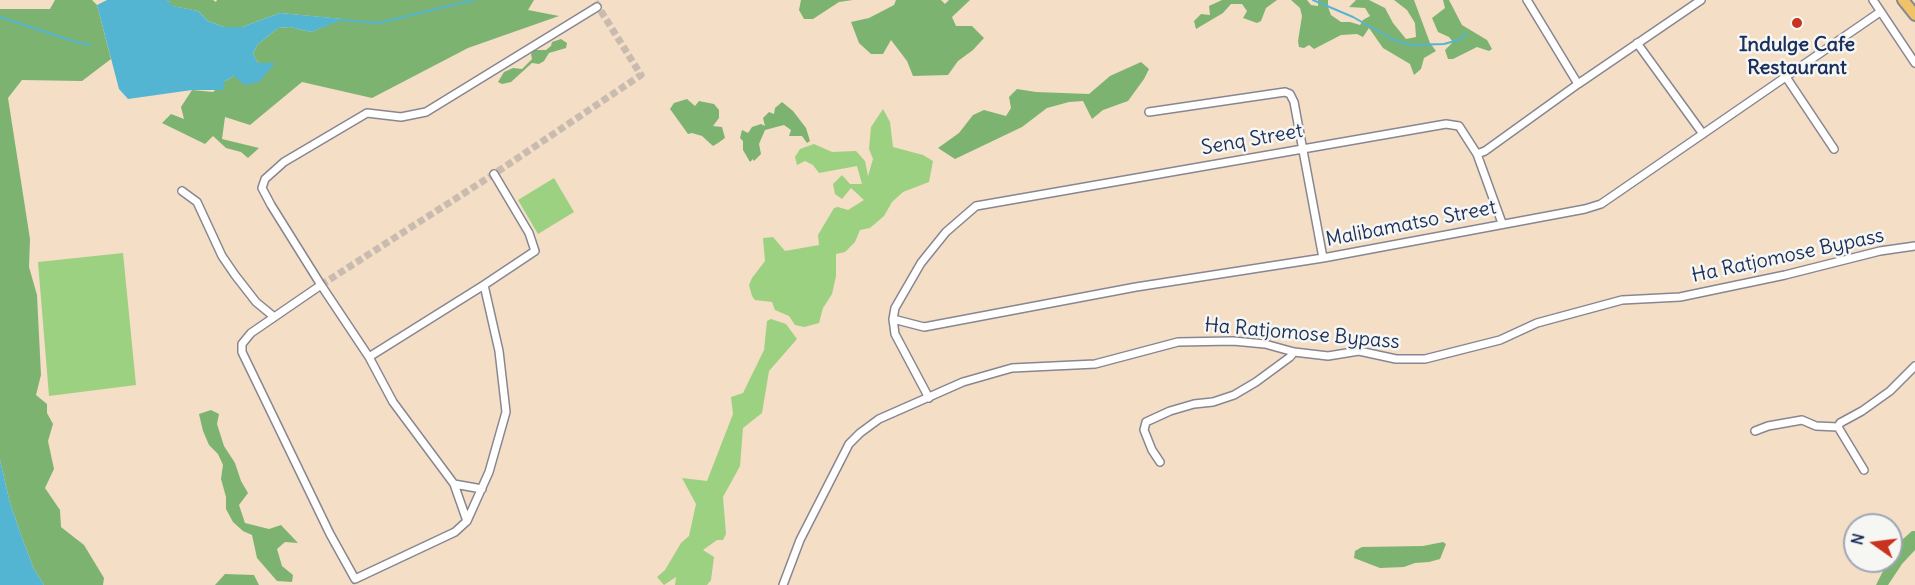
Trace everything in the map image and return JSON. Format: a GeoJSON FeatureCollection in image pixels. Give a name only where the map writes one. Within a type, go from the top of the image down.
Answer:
{"type":"FeatureCollection","features":[{"type":"Feature","properties":{"kind":"main road"},"geometry":{"type":"LineString","coordinates":[[1903,0],[1915,15]]}},
{"type":"Feature","properties":{"kind":"street"},"geometry":{"type":"LineString","coordinates":[[1527,0],[1578,84]]}},
{"type":"Feature","properties":{"kind":"street"},"geometry":{"type":"LineString","coordinates":[[1477,154],[1485,151],[1701,0]]}},
{"type":"Feature","properties":{"kind":"street"},"geometry":{"type":"LineString","coordinates":[[1873,0],[1915,63]]}},
{"type":"Feature","properties":{"kind":"street"},"geometry":{"type":"LineString","coordinates":[[467,520],[454,484],[393,402],[369,357],[321,285],[262,188],[265,179],[284,162],[367,113],[401,117],[426,112],[597,7]]}},
{"type":"Feature","properties":{"kind":"street","name":"Malibamatso Street"},"geometry":{"type":"LineString","coordinates":[[893,319],[924,327],[1136,286],[1323,258],[1585,209],[1601,204],[1880,12]]}},
{"type":"Feature","properties":{"kind":"street"},"geometry":{"type":"LineString","coordinates":[[1637,43],[1703,134]]}},
{"type":"Feature","properties":{"kind":"street"},"geometry":{"type":"LineString","coordinates":[[1786,77],[1834,149]]}},
{"type":"Feature","properties":{"kind":"street"},"geometry":{"type":"LineString","coordinates":[[1149,112],[1285,92],[1290,94],[1294,102],[1323,258]]}},
{"type":"Feature","properties":{"kind":"street","name":"Senq Street"},"geometry":{"type":"LineString","coordinates":[[893,319],[895,308],[902,294],[921,263],[946,232],[976,206],[1446,124],[1459,126],[1477,154],[1502,223]]}},
{"type":"Feature","properties":{"kind":"street"},"geometry":{"type":"LineString","coordinates":[[369,357],[535,251],[529,233],[494,174]]}},
{"type":"Feature","properties":{"kind":"street"},"geometry":{"type":"LineString","coordinates":[[182,191],[197,202],[222,256],[235,275],[256,302],[273,316]]}},
{"type":"Feature","properties":{"kind":"street","name":"Ha Ratjomose Bypass"},"geometry":{"type":"LineString","coordinates":[[783,585],[800,540],[849,444],[879,419],[963,382],[1012,368],[1095,364],[1178,342],[1233,341],[1265,344],[1294,352],[1328,356],[1359,351],[1396,359],[1425,358],[1500,340],[1538,323],[1622,300],[1680,297],[1785,275],[1880,251],[1915,246]]}},
{"type":"Feature","properties":{"kind":"street"},"geometry":{"type":"LineString","coordinates":[[321,285],[251,333],[242,344],[242,352],[330,534],[355,579],[455,532],[467,520],[482,489],[506,412],[499,351],[484,285]]}},
{"type":"Feature","properties":{"kind":"street"},"geometry":{"type":"LineString","coordinates":[[893,319],[895,333],[929,398]]}},
{"type":"Feature","properties":{"kind":"street"},"geometry":{"type":"LineString","coordinates":[[1160,462],[1144,430],[1146,422],[1170,411],[1194,404],[1214,402],[1234,395],[1256,382],[1294,352]]}},
{"type":"Feature","properties":{"kind":"street"},"geometry":{"type":"LineString","coordinates":[[1838,427],[1840,423],[1890,391],[1915,366]]}},
{"type":"Feature","properties":{"kind":"street"},"geometry":{"type":"LineString","coordinates":[[1755,431],[1768,426],[1802,420],[1816,426],[1838,427]]}},
{"type":"Feature","properties":{"kind":"street"},"geometry":{"type":"LineString","coordinates":[[1838,427],[1864,470]]}},
{"type":"Feature","properties":{"kind":"street"},"geometry":{"type":"LineString","coordinates":[[454,484],[482,489]]}},
{"type":"Feature","properties":{"kind":"green space"},"geometry":{"type":"Polygon","coordinates":[[[55,0],[92,0],[97,5],[111,59],[82,81],[22,80],[8,98],[30,239],[29,267],[37,295],[41,375],[36,395],[47,404],[47,413],[53,424],[48,441],[54,469],[45,488],[60,510],[61,527],[84,545],[104,578],[103,585],[44,585],[34,569],[24,543],[10,503],[0,460],[0,9],[50,9],[55,0]]]}},
{"type":"Feature","properties":{"kind":"green space"},"geometry":{"type":"Polygon","coordinates":[[[167,0],[213,0],[216,2],[217,0],[534,0],[528,10],[559,16],[468,48],[372,98],[302,82],[250,125],[225,117],[222,139],[259,148],[248,158],[241,152],[226,148],[213,136],[205,144],[162,123],[171,114],[184,119],[181,107],[192,90],[213,92],[234,76],[275,63],[258,63],[253,54],[257,45],[278,28],[290,27],[311,32],[342,19],[280,13],[242,27],[224,27],[208,21],[198,11],[172,6],[167,0]]]}},
{"type":"Feature","properties":{"kind":"green space"},"geometry":{"type":"Polygon","coordinates":[[[801,0],[853,0],[839,2],[813,19],[804,19],[799,10],[801,0]]]}},
{"type":"Feature","properties":{"kind":"green space"},"geometry":{"type":"Polygon","coordinates":[[[896,0],[941,0],[945,4],[949,0],[970,0],[952,17],[956,26],[972,26],[984,38],[958,61],[948,75],[913,76],[907,61],[891,40],[883,54],[871,54],[859,43],[851,22],[869,18],[894,5],[896,0]]]}},
{"type":"Feature","properties":{"kind":"green space"},"geometry":{"type":"Polygon","coordinates":[[[1222,0],[1277,0],[1266,8],[1261,21],[1257,23],[1243,18],[1247,11],[1242,4],[1231,4],[1223,13],[1196,29],[1194,21],[1201,14],[1210,15],[1209,6],[1222,0]]]}},
{"type":"Feature","properties":{"kind":"green space"},"geometry":{"type":"Polygon","coordinates":[[[1291,0],[1307,0],[1311,5],[1318,6],[1318,0],[1328,0],[1331,15],[1341,22],[1360,25],[1370,16],[1365,8],[1349,7],[1356,0],[1369,0],[1385,8],[1406,39],[1416,37],[1415,23],[1407,10],[1394,0],[1414,0],[1430,43],[1436,51],[1424,58],[1421,69],[1414,75],[1410,64],[1383,48],[1369,28],[1363,37],[1357,34],[1341,35],[1314,49],[1309,45],[1304,48],[1299,47],[1302,16],[1300,8],[1291,0]]]}},
{"type":"Feature","properties":{"kind":"green space"},"geometry":{"type":"Polygon","coordinates":[[[1443,0],[1449,0],[1462,25],[1487,40],[1492,49],[1489,51],[1477,47],[1453,59],[1448,59],[1445,50],[1453,42],[1449,37],[1438,32],[1432,18],[1445,8],[1443,0]]]}},
{"type":"Feature","properties":{"kind":"green space"},"geometry":{"type":"Polygon","coordinates":[[[561,39],[567,43],[566,48],[549,53],[539,64],[532,63],[511,82],[502,84],[498,82],[504,72],[513,68],[522,69],[532,59],[531,54],[534,50],[546,50],[552,42],[561,39]]]}},
{"type":"Feature","properties":{"kind":"green space"},"geometry":{"type":"Polygon","coordinates":[[[1141,62],[1149,69],[1128,101],[1103,110],[1092,119],[1083,101],[1069,102],[1047,108],[1022,127],[955,159],[938,148],[959,133],[973,115],[984,110],[1006,116],[1011,108],[1009,97],[1017,89],[1089,94],[1110,76],[1141,62]]]}},
{"type":"Feature","properties":{"kind":"green space"},"geometry":{"type":"Polygon","coordinates":[[[687,99],[695,106],[699,101],[714,104],[719,110],[719,118],[713,126],[722,127],[725,138],[713,146],[702,136],[688,134],[670,109],[674,103],[687,99]]]}},
{"type":"Feature","properties":{"kind":"green space"},"geometry":{"type":"Polygon","coordinates":[[[782,102],[793,111],[806,128],[810,141],[807,143],[802,136],[789,136],[791,130],[784,125],[765,130],[759,144],[761,154],[750,162],[743,150],[743,141],[740,138],[742,130],[748,133],[752,127],[761,124],[765,126],[763,118],[769,112],[774,114],[775,108],[782,102]]]}},
{"type":"Feature","properties":{"kind":"green space"},"geometry":{"type":"Polygon","coordinates":[[[883,109],[890,122],[893,147],[923,155],[933,161],[929,182],[903,192],[892,202],[884,216],[870,228],[860,230],[855,242],[845,252],[836,254],[836,276],[832,294],[823,308],[819,323],[804,327],[795,325],[789,316],[775,310],[772,302],[755,300],[752,296],[749,285],[765,261],[763,238],[773,237],[785,251],[819,245],[818,235],[834,208],[848,210],[864,200],[851,188],[842,199],[835,194],[833,184],[842,175],[850,184],[862,184],[857,166],[819,173],[813,165],[805,161],[797,165],[795,157],[800,149],[814,144],[832,152],[856,151],[865,161],[868,176],[873,159],[869,149],[871,127],[883,109]]]}},
{"type":"Feature","properties":{"kind":"green space"},"geometry":{"type":"Polygon","coordinates":[[[554,178],[574,212],[538,234],[518,200],[554,178]]]}},
{"type":"Feature","properties":{"kind":"green space"},"geometry":{"type":"Polygon","coordinates":[[[123,253],[136,385],[49,396],[38,262],[123,253]]]}},
{"type":"Feature","properties":{"kind":"green space"},"geometry":{"type":"Polygon","coordinates":[[[771,319],[786,324],[797,339],[769,371],[762,413],[743,428],[740,466],[723,497],[726,534],[723,540],[717,540],[703,550],[714,557],[711,580],[707,585],[675,585],[676,577],[664,585],[657,577],[665,570],[681,543],[689,536],[696,504],[682,478],[707,481],[733,414],[731,397],[743,393],[764,350],[767,321],[771,319]]]}},
{"type":"Feature","properties":{"kind":"green space"},"geometry":{"type":"Polygon","coordinates":[[[211,410],[219,414],[217,424],[224,446],[235,463],[248,493],[239,505],[245,523],[269,529],[281,525],[298,543],[285,542],[277,549],[282,566],[293,575],[292,582],[277,581],[257,558],[252,535],[233,522],[226,509],[226,497],[221,479],[223,465],[218,454],[209,445],[199,414],[211,410]]]}},
{"type":"Feature","properties":{"kind":"green space"},"geometry":{"type":"Polygon","coordinates":[[[1915,531],[1915,550],[1903,563],[1903,539],[1915,531]]]}},
{"type":"Feature","properties":{"kind":"green space"},"geometry":{"type":"Polygon","coordinates":[[[1443,542],[1446,544],[1440,559],[1404,567],[1380,568],[1354,558],[1355,551],[1362,547],[1423,546],[1443,542]]]}},
{"type":"Feature","properties":{"kind":"green space"},"geometry":{"type":"Polygon","coordinates":[[[1882,573],[1896,573],[1888,585],[1876,585],[1882,573]]]}},
{"type":"Feature","properties":{"kind":"green space"},"geometry":{"type":"Polygon","coordinates":[[[225,574],[254,575],[259,585],[215,585],[225,574]]]}},
{"type":"Feature","properties":{"kind":"water"},"geometry":{"type":"Polygon","coordinates":[[[107,0],[167,0],[173,6],[198,11],[208,21],[224,27],[242,27],[280,13],[344,19],[311,32],[290,27],[278,28],[257,45],[253,54],[258,63],[275,63],[259,82],[245,85],[234,76],[225,81],[223,90],[192,90],[128,99],[119,89],[97,5],[107,0]]]}},
{"type":"Feature","properties":{"kind":"water"},"geometry":{"type":"Polygon","coordinates":[[[0,460],[10,503],[24,543],[34,569],[44,585],[0,585],[0,460]]]}},
{"type":"Feature","properties":{"kind":"waterway"},"geometry":{"type":"LineString","coordinates":[[341,20],[378,23],[474,0]]}},
{"type":"Feature","properties":{"kind":"waterway"},"geometry":{"type":"LineString","coordinates":[[1313,0],[1353,17],[1394,40],[1411,45],[1444,44],[1462,39],[1466,33]]}},
{"type":"Feature","properties":{"kind":"waterway"},"geometry":{"type":"LineString","coordinates":[[0,17],[90,45]]}},
{"type":"Feature","properties":{"kind":"tunnel"},"geometry":{"type":"LineString","coordinates":[[321,285],[494,174],[641,75],[594,0]]}},
{"type":"Feature","properties":{"kind":"place","name":"Indulge Cafe Restaurant"},"geometry":{"type":"Point","coordinates":[1797,23]}}]}
